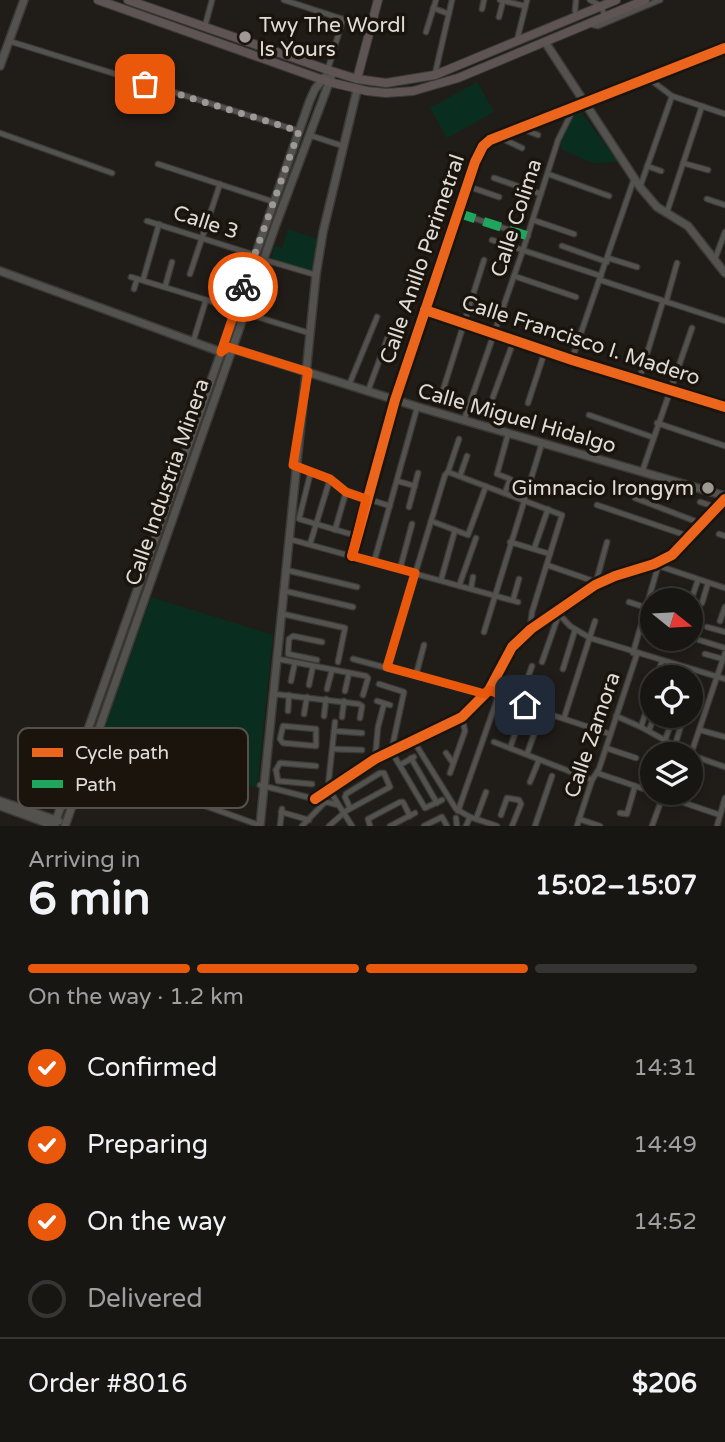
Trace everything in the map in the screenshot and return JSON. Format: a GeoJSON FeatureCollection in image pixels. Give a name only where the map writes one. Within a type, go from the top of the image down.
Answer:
{"type":"FeatureCollection","features":[{"type":"Feature","properties":{"kind":"main road"},"geometry":{"type":"LineString","coordinates":[[0,66],[24,0]]}},
{"type":"Feature","properties":{"kind":"main road"},"geometry":{"type":"LineString","coordinates":[[98,0],[326,81],[357,90],[386,93],[413,91],[458,78],[645,0]]}},
{"type":"Feature","properties":{"kind":"main road"},"geometry":{"type":"LineString","coordinates":[[128,0],[154,4],[204,27],[330,71],[357,79],[391,83],[435,75],[615,0]]}},
{"type":"Feature","properties":{"kind":"main road"},"geometry":{"type":"LineString","coordinates":[[357,79],[378,0]]}},
{"type":"Feature","properties":{"kind":"main road"},"geometry":{"type":"LineString","coordinates":[[545,42],[640,187],[653,203],[688,226],[725,273]]}},
{"type":"Feature","properties":{"kind":"main road","name":"Calle Industria Minera"},"geometry":{"type":"LineString","coordinates":[[101,728],[330,71]]}},
{"type":"Feature","properties":{"kind":"main road","name":"Calle Industria Minera"},"geometry":{"type":"LineString","coordinates":[[89,728],[314,89],[326,81]]}},
{"type":"Feature","properties":{"kind":"main road"},"geometry":{"type":"LineString","coordinates":[[257,825],[295,465],[308,372],[309,333],[316,275],[357,90]]}},
{"type":"Feature","properties":{"kind":"main road"},"geometry":{"type":"LineString","coordinates":[[310,100],[320,104]]}},
{"type":"Feature","properties":{"kind":"main road"},"geometry":{"type":"LineString","coordinates":[[266,224],[275,227]]}},
{"type":"Feature","properties":{"kind":"main road"},"geometry":{"type":"LineString","coordinates":[[0,271],[221,352],[228,347],[233,348]]}},
{"type":"Feature","properties":{"kind":"main road","name":"Calle Miguel Hidalgo"},"geometry":{"type":"LineString","coordinates":[[233,348],[349,386],[725,498]]}},
{"type":"Feature","properties":{"kind":"main road"},"geometry":{"type":"LineString","coordinates":[[262,786],[283,614],[288,539]]}},
{"type":"Feature","properties":{"kind":"main road"},"geometry":{"type":"LineString","coordinates":[[0,803],[55,824],[67,825]]}},
{"type":"Feature","properties":{"kind":"main road","name":"Calle Industria Minera"},"geometry":{"type":"LineString","coordinates":[[67,825],[73,808]]}},
{"type":"Feature","properties":{"kind":"street"},"geometry":{"type":"LineString","coordinates":[[204,27],[212,0]]}},
{"type":"Feature","properties":{"kind":"street"},"geometry":{"type":"LineString","coordinates":[[284,0],[371,29]]}},
{"type":"Feature","properties":{"kind":"street"},"geometry":{"type":"LineString","coordinates":[[426,32],[436,0]]}},
{"type":"Feature","properties":{"kind":"street"},"geometry":{"type":"LineString","coordinates":[[435,75],[452,0]]}},
{"type":"Feature","properties":{"kind":"street"},"geometry":{"type":"LineString","coordinates":[[482,9],[484,0]]}},
{"type":"Feature","properties":{"kind":"street"},"geometry":{"type":"LineString","coordinates":[[499,17],[502,0],[525,6]]}},
{"type":"Feature","properties":{"kind":"street"},"geometry":{"type":"LineString","coordinates":[[516,41],[527,0]]}},
{"type":"Feature","properties":{"kind":"street"},"geometry":{"type":"LineString","coordinates":[[575,10],[576,0]]}},
{"type":"Feature","properties":{"kind":"street"},"geometry":{"type":"LineString","coordinates":[[590,0],[601,6],[606,17]]}},
{"type":"Feature","properties":{"kind":"street"},"geometry":{"type":"LineString","coordinates":[[587,24],[598,26],[660,0]]}},
{"type":"Feature","properties":{"kind":"street"},"geometry":{"type":"LineString","coordinates":[[433,8],[449,14]]}},
{"type":"Feature","properties":{"kind":"street"},"geometry":{"type":"LineString","coordinates":[[330,71],[343,19]]}},
{"type":"Feature","properties":{"kind":"street"},"geometry":{"type":"LineString","coordinates":[[9,41],[299,131]]}},
{"type":"Feature","properties":{"kind":"street","name":"Calle Anillo Perimetral"},"geometry":{"type":"LineString","coordinates":[[352,556],[395,400],[483,146],[520,128],[725,48]]}},
{"type":"Feature","properties":{"kind":"street"},"geometry":{"type":"LineString","coordinates":[[648,78],[672,96],[725,114]]}},
{"type":"Feature","properties":{"kind":"street"},"geometry":{"type":"LineString","coordinates":[[640,187],[672,96]]}},
{"type":"Feature","properties":{"kind":"street"},"geometry":{"type":"LineString","coordinates":[[667,212],[702,106]]}},
{"type":"Feature","properties":{"kind":"street","name":"Calle Colima"},"geometry":{"type":"LineString","coordinates":[[464,420],[528,236],[558,140],[574,107]]}},
{"type":"Feature","properties":{"kind":"street"},"geometry":{"type":"LineString","coordinates":[[520,128],[538,135]]}},
{"type":"Feature","properties":{"kind":"street"},"geometry":{"type":"LineString","coordinates":[[0,133],[111,173]]}},
{"type":"Feature","properties":{"kind":"street"},"geometry":{"type":"LineString","coordinates":[[309,135],[343,146]]}},
{"type":"Feature","properties":{"kind":"street"},"geometry":{"type":"LineString","coordinates":[[499,137],[522,148]]}},
{"type":"Feature","properties":{"kind":"street"},"geometry":{"type":"LineString","coordinates":[[683,163],[708,170]]}},
{"type":"Feature","properties":{"kind":"street"},"geometry":{"type":"LineString","coordinates":[[158,164],[274,202]]}},
{"type":"Feature","properties":{"kind":"street"},"geometry":{"type":"LineString","coordinates":[[647,166],[661,171]]}},
{"type":"Feature","properties":{"kind":"street"},"geometry":{"type":"LineString","coordinates":[[548,174],[609,196]]}},
{"type":"Feature","properties":{"kind":"street"},"geometry":{"type":"LineString","coordinates":[[494,178],[541,194]]}},
{"type":"Feature","properties":{"kind":"street"},"geometry":{"type":"LineString","coordinates":[[572,360],[634,178]]}},
{"type":"Feature","properties":{"kind":"street"},"geometry":{"type":"LineString","coordinates":[[190,274],[220,184]]}},
{"type":"Feature","properties":{"kind":"street"},"geometry":{"type":"LineString","coordinates":[[467,186],[499,197]]}},
{"type":"Feature","properties":{"kind":"street"},"geometry":{"type":"LineString","coordinates":[[707,199],[725,205]]}},
{"type":"Feature","properties":{"kind":"street"},"geometry":{"type":"LineString","coordinates":[[458,213],[528,236]]}},
{"type":"Feature","properties":{"kind":"street"},"geometry":{"type":"LineString","coordinates":[[533,220],[575,234]]}},
{"type":"Feature","properties":{"kind":"street","name":"Calle 3"},"geometry":{"type":"LineString","coordinates":[[147,221],[255,255]]}},
{"type":"Feature","properties":{"kind":"street"},"geometry":{"type":"LineString","coordinates":[[134,289],[159,224]]}},
{"type":"Feature","properties":{"kind":"street"},"geometry":{"type":"LineString","coordinates":[[715,260],[722,247],[725,232]]}},
{"type":"Feature","properties":{"kind":"street"},"geometry":{"type":"LineString","coordinates":[[492,240],[725,321]]}},
{"type":"Feature","properties":{"kind":"street"},"geometry":{"type":"LineString","coordinates":[[562,246],[637,267]]}},
{"type":"Feature","properties":{"kind":"street"},"geometry":{"type":"LineString","coordinates":[[265,260],[316,275]]}},
{"type":"Feature","properties":{"kind":"street"},"geometry":{"type":"LineString","coordinates":[[443,390],[484,260]]}},
{"type":"Feature","properties":{"kind":"street"},"geometry":{"type":"LineString","coordinates":[[164,287],[172,262]]}},
{"type":"Feature","properties":{"kind":"street"},"geometry":{"type":"LineString","coordinates":[[639,380],[677,263]]}},
{"type":"Feature","properties":{"kind":"street"},"geometry":{"type":"LineString","coordinates":[[514,276],[576,297]]}},
{"type":"Feature","properties":{"kind":"street"},"geometry":{"type":"LineString","coordinates":[[137,279],[236,309]]}},
{"type":"Feature","properties":{"kind":"street"},"geometry":{"type":"LineString","coordinates":[[193,342],[206,300]]}},
{"type":"Feature","properties":{"kind":"street","name":"Calle Francisco I. Madero"},"geometry":{"type":"LineString","coordinates":[[425,310],[572,360],[725,407]]}},
{"type":"Feature","properties":{"kind":"street"},"geometry":{"type":"LineString","coordinates":[[246,313],[309,333]]}},
{"type":"Feature","properties":{"kind":"street"},"geometry":{"type":"LineString","coordinates":[[349,386],[376,317]]}},
{"type":"Feature","properties":{"kind":"street"},"geometry":{"type":"LineString","coordinates":[[641,473],[692,328]]}},
{"type":"Feature","properties":{"kind":"street"},"geometry":{"type":"LineString","coordinates":[[368,391],[390,334]]}},
{"type":"Feature","properties":{"kind":"street"},"geometry":{"type":"LineString","coordinates":[[493,397],[514,340]]}},
{"type":"Feature","properties":{"kind":"street"},"geometry":{"type":"LineString","coordinates":[[528,403],[545,351]]}},
{"type":"Feature","properties":{"kind":"street"},"geometry":{"type":"LineString","coordinates":[[374,562],[418,407]]}},
{"type":"Feature","properties":{"kind":"street"},"geometry":{"type":"LineString","coordinates":[[589,415],[652,437]]}},
{"type":"Feature","properties":{"kind":"street"},"geometry":{"type":"LineString","coordinates":[[657,424],[725,446]]}},
{"type":"Feature","properties":{"kind":"street"},"geometry":{"type":"LineString","coordinates":[[506,490],[510,480],[497,474],[508,434]]}},
{"type":"Feature","properties":{"kind":"street"},"geometry":{"type":"LineString","coordinates":[[387,667],[446,473],[459,439]]}},
{"type":"Feature","properties":{"kind":"street"},"geometry":{"type":"LineString","coordinates":[[484,632],[542,443]]}},
{"type":"Feature","properties":{"kind":"street"},"geometry":{"type":"LineString","coordinates":[[460,476],[467,456]]}},
{"type":"Feature","properties":{"kind":"street"},"geometry":{"type":"LineString","coordinates":[[295,465],[330,479],[346,492],[390,506]]}},
{"type":"Feature","properties":{"kind":"street"},"geometry":{"type":"LineString","coordinates":[[311,471],[300,520],[357,536]]}},
{"type":"Feature","properties":{"kind":"street"},"geometry":{"type":"LineString","coordinates":[[409,507],[418,473]]}},
{"type":"Feature","properties":{"kind":"street"},"geometry":{"type":"LineString","coordinates":[[446,473],[562,515],[532,612],[531,629]]}},
{"type":"Feature","properties":{"kind":"street"},"geometry":{"type":"LineString","coordinates":[[310,544],[330,479]]}},
{"type":"Feature","properties":{"kind":"street"},"geometry":{"type":"LineString","coordinates":[[397,481],[415,486]]}},
{"type":"Feature","properties":{"kind":"street"},"geometry":{"type":"LineString","coordinates":[[431,521],[468,535],[486,486]]}},
{"type":"Feature","properties":{"kind":"street"},"geometry":{"type":"LineString","coordinates":[[335,530],[346,492]]}},
{"type":"Feature","properties":{"kind":"street"},"geometry":{"type":"LineString","coordinates":[[635,498],[700,523]]}},
{"type":"Feature","properties":{"kind":"street"},"geometry":{"type":"LineString","coordinates":[[315,799],[375,759],[462,717],[487,692],[512,647],[531,629],[559,613],[596,583],[659,564],[678,549],[725,498]]}},
{"type":"Feature","properties":{"kind":"street"},"geometry":{"type":"LineString","coordinates":[[700,502],[716,507]]}},
{"type":"Feature","properties":{"kind":"street"},"geometry":{"type":"LineString","coordinates":[[597,505],[688,536]]}},
{"type":"Feature","properties":{"kind":"street"},"geometry":{"type":"LineString","coordinates":[[534,549],[548,509]]}},
{"type":"Feature","properties":{"kind":"street"},"geometry":{"type":"LineString","coordinates":[[400,569],[412,524]]}},
{"type":"Feature","properties":{"kind":"street"},"geometry":{"type":"LineString","coordinates":[[441,580],[455,530]]}},
{"type":"Feature","properties":{"kind":"street"},"geometry":{"type":"LineString","coordinates":[[719,534],[725,536]]}},
{"type":"Feature","properties":{"kind":"street"},"geometry":{"type":"LineString","coordinates":[[459,586],[476,538]]}},
{"type":"Feature","properties":{"kind":"street"},"geometry":{"type":"LineString","coordinates":[[288,539],[515,601],[519,579]]}},
{"type":"Feature","properties":{"kind":"street"},"geometry":{"type":"LineString","coordinates":[[510,542],[550,554]]}},
{"type":"Feature","properties":{"kind":"street"},"geometry":{"type":"LineString","coordinates":[[596,583],[607,542]]}},
{"type":"Feature","properties":{"kind":"street"},"geometry":{"type":"LineString","coordinates":[[678,549],[686,552]]}},
{"type":"Feature","properties":{"kind":"street"},"geometry":{"type":"LineString","coordinates":[[659,564],[725,588]]}},
{"type":"Feature","properties":{"kind":"street","name":"Calle Zamora"},"geometry":{"type":"LineString","coordinates":[[652,588],[659,564]]}},
{"type":"Feature","properties":{"kind":"street"},"geometry":{"type":"LineString","coordinates":[[547,565],[596,583]]}},
{"type":"Feature","properties":{"kind":"street"},"geometry":{"type":"LineString","coordinates":[[286,570],[357,587]]}},
{"type":"Feature","properties":{"kind":"street"},"geometry":{"type":"LineString","coordinates":[[471,589],[474,577]]}},
{"type":"Feature","properties":{"kind":"street"},"geometry":{"type":"LineString","coordinates":[[695,588],[698,580]]}},
{"type":"Feature","properties":{"kind":"street"},"geometry":{"type":"LineString","coordinates":[[704,596],[708,583]]}},
{"type":"Feature","properties":{"kind":"street"},"geometry":{"type":"LineString","coordinates":[[285,591],[353,607]]}},
{"type":"Feature","properties":{"kind":"street"},"geometry":{"type":"LineString","coordinates":[[629,602],[640,606]]}},
{"type":"Feature","properties":{"kind":"street"},"geometry":{"type":"LineString","coordinates":[[720,621],[725,607]]}},
{"type":"Feature","properties":{"kind":"street"},"geometry":{"type":"LineString","coordinates":[[559,613],[575,630],[590,638],[725,679]]}},
{"type":"Feature","properties":{"kind":"street"},"geometry":{"type":"LineString","coordinates":[[542,662],[559,613]]}},
{"type":"Feature","properties":{"kind":"street"},"geometry":{"type":"LineString","coordinates":[[283,614],[344,627],[346,630],[338,662]]}},
{"type":"Feature","properties":{"kind":"street"},"geometry":{"type":"LineString","coordinates":[[564,718],[596,621]]}},
{"type":"Feature","properties":{"kind":"street"},"geometry":{"type":"LineString","coordinates":[[707,627],[725,632]]}},
{"type":"Feature","properties":{"kind":"street"},"geometry":{"type":"LineString","coordinates":[[563,669],[575,630]]}},
{"type":"Feature","properties":{"kind":"street","name":"Calle Zamora"},"geometry":{"type":"LineString","coordinates":[[576,826],[606,748],[640,634]]}},
{"type":"Feature","properties":{"kind":"street"},"geometry":{"type":"LineString","coordinates":[[278,638],[289,639],[293,636],[322,642]]}},
{"type":"Feature","properties":{"kind":"street"},"geometry":{"type":"LineString","coordinates":[[289,639],[287,653],[317,660]]}},
{"type":"Feature","properties":{"kind":"street"},"geometry":{"type":"LineString","coordinates":[[694,742],[725,650],[704,642]]}},
{"type":"Feature","properties":{"kind":"street"},"geometry":{"type":"LineString","coordinates":[[416,675],[424,646]]}},
{"type":"Feature","properties":{"kind":"street"},"geometry":{"type":"LineString","coordinates":[[705,654],[723,659]]}},
{"type":"Feature","properties":{"kind":"street"},"geometry":{"type":"LineString","coordinates":[[278,659],[368,677],[363,695]]}},
{"type":"Feature","properties":{"kind":"street"},"geometry":{"type":"LineString","coordinates":[[353,659],[499,694],[610,734]]}},
{"type":"Feature","properties":{"kind":"street"},"geometry":{"type":"LineString","coordinates":[[661,665],[662,661]]}},
{"type":"Feature","properties":{"kind":"street"},"geometry":{"type":"LineString","coordinates":[[291,681],[295,662]]}},
{"type":"Feature","properties":{"kind":"street"},"geometry":{"type":"LineString","coordinates":[[309,685],[313,666]]}},
{"type":"Feature","properties":{"kind":"street"},"geometry":{"type":"LineString","coordinates":[[510,748],[532,666]]}},
{"type":"Feature","properties":{"kind":"street"},"geometry":{"type":"LineString","coordinates":[[327,689],[332,669]]}},
{"type":"Feature","properties":{"kind":"street"},"geometry":{"type":"LineString","coordinates":[[345,691],[349,673]]}},
{"type":"Feature","properties":{"kind":"street"},"geometry":{"type":"LineString","coordinates":[[534,708],[543,682]]}},
{"type":"Feature","properties":{"kind":"street"},"geometry":{"type":"LineString","coordinates":[[379,684],[404,692],[392,750],[400,765],[425,808],[439,801],[413,757],[400,765]]}},
{"type":"Feature","properties":{"kind":"street"},"geometry":{"type":"LineString","coordinates":[[527,754],[551,687]]}},
{"type":"Feature","properties":{"kind":"street"},"geometry":{"type":"LineString","coordinates":[[274,694],[344,701],[362,706],[360,718]]}},
{"type":"Feature","properties":{"kind":"street"},"geometry":{"type":"LineString","coordinates":[[458,811],[499,694]]}},
{"type":"Feature","properties":{"kind":"street"},"geometry":{"type":"LineString","coordinates":[[288,711],[289,695]]}},
{"type":"Feature","properties":{"kind":"street"},"geometry":{"type":"LineString","coordinates":[[304,714],[307,697]]}},
{"type":"Feature","properties":{"kind":"street"},"geometry":{"type":"LineString","coordinates":[[324,716],[326,699]]}},
{"type":"Feature","properties":{"kind":"street"},"geometry":{"type":"LineString","coordinates":[[594,729],[604,700]]}},
{"type":"Feature","properties":{"kind":"street"},"geometry":{"type":"LineString","coordinates":[[342,717],[344,701]]}},
{"type":"Feature","properties":{"kind":"street"},"geometry":{"type":"LineString","coordinates":[[375,759],[376,739],[387,704],[377,701]]}},
{"type":"Feature","properties":{"kind":"street"},"geometry":{"type":"LineString","coordinates":[[616,716],[640,727]]}},
{"type":"Feature","properties":{"kind":"street"},"geometry":{"type":"LineString","coordinates":[[450,773],[466,729],[462,717]]}},
{"type":"Feature","properties":{"kind":"street"},"geometry":{"type":"LineString","coordinates":[[335,722],[328,788],[352,826]]}},
{"type":"Feature","properties":{"kind":"street"},"geometry":{"type":"LineString","coordinates":[[285,725],[316,729],[316,745],[313,747],[283,743],[281,731],[285,725]]}},
{"type":"Feature","properties":{"kind":"street"},"geometry":{"type":"LineString","coordinates":[[643,728],[668,742]]}},
{"type":"Feature","properties":{"kind":"street"},"geometry":{"type":"LineString","coordinates":[[649,732],[650,728]]}},
{"type":"Feature","properties":{"kind":"street"},"geometry":{"type":"LineString","coordinates":[[665,740],[670,728]]}},
{"type":"Feature","properties":{"kind":"street"},"geometry":{"type":"LineString","coordinates":[[270,730],[281,731]]}},
{"type":"Feature","properties":{"kind":"street"},"geometry":{"type":"LineString","coordinates":[[334,730],[362,733]]}},
{"type":"Feature","properties":{"kind":"street"},"geometry":{"type":"LineString","coordinates":[[700,730],[725,737]]}},
{"type":"Feature","properties":{"kind":"street"},"geometry":{"type":"LineString","coordinates":[[414,740],[458,811],[497,826]]}},
{"type":"Feature","properties":{"kind":"street"},"geometry":{"type":"LineString","coordinates":[[494,742],[592,780]]}},
{"type":"Feature","properties":{"kind":"street"},"geometry":{"type":"LineString","coordinates":[[606,748],[636,758]]}},
{"type":"Feature","properties":{"kind":"street"},"geometry":{"type":"LineString","coordinates":[[333,749],[362,750]]}},
{"type":"Feature","properties":{"kind":"street"},"geometry":{"type":"LineString","coordinates":[[446,753],[453,764]]}},
{"type":"Feature","properties":{"kind":"street"},"geometry":{"type":"LineString","coordinates":[[703,759],[725,767]]}},
{"type":"Feature","properties":{"kind":"street"},"geometry":{"type":"LineString","coordinates":[[530,782],[539,760]]}},
{"type":"Feature","properties":{"kind":"street"},"geometry":{"type":"LineString","coordinates":[[312,784],[278,781],[276,770],[280,763],[316,766]]}},
{"type":"Feature","properties":{"kind":"street"},"geometry":{"type":"LineString","coordinates":[[266,769],[276,770]]}},
{"type":"Feature","properties":{"kind":"street"},"geometry":{"type":"LineString","coordinates":[[329,826],[350,808],[390,788],[384,773],[380,772],[346,794],[350,808]]}},
{"type":"Feature","properties":{"kind":"street"},"geometry":{"type":"LineString","coordinates":[[597,773],[640,788]]}},
{"type":"Feature","properties":{"kind":"street"},"geometry":{"type":"LineString","coordinates":[[536,826],[552,776]]}},
{"type":"Feature","properties":{"kind":"street"},"geometry":{"type":"LineString","coordinates":[[262,786],[338,805]]}},
{"type":"Feature","properties":{"kind":"street"},"geometry":{"type":"LineString","coordinates":[[620,813],[627,814],[635,786]]}},
{"type":"Feature","properties":{"kind":"street"},"geometry":{"type":"LineString","coordinates":[[476,819],[486,792]]}},
{"type":"Feature","properties":{"kind":"street"},"geometry":{"type":"LineString","coordinates":[[501,815],[507,798],[520,801],[512,826]]}},
{"type":"Feature","properties":{"kind":"street"},"geometry":{"type":"LineString","coordinates":[[717,826],[725,798]]}},
{"type":"Feature","properties":{"kind":"street"},"geometry":{"type":"LineString","coordinates":[[302,826],[325,802]]}},
{"type":"Feature","properties":{"kind":"street"},"geometry":{"type":"LineString","coordinates":[[370,826],[368,819],[403,802],[412,815],[390,826]]}},
{"type":"Feature","properties":{"kind":"street"},"geometry":{"type":"LineString","coordinates":[[652,826],[662,805]]}},
{"type":"Feature","properties":{"kind":"street"},"geometry":{"type":"LineString","coordinates":[[694,805],[720,815]]}},
{"type":"Feature","properties":{"kind":"street"},"geometry":{"type":"LineString","coordinates":[[210,808],[257,825]]}},
{"type":"Feature","properties":{"kind":"street"},"geometry":{"type":"LineString","coordinates":[[280,826],[282,811],[309,820]]}},
{"type":"Feature","properties":{"kind":"street"},"geometry":{"type":"LineString","coordinates":[[424,826],[441,817],[447,826]]}},
{"type":"Feature","properties":{"kind":"street"},"geometry":{"type":"LineString","coordinates":[[466,826],[470,817]]}},
{"type":"Feature","properties":{"kind":"street"},"geometry":{"type":"LineString","coordinates":[[456,818],[457,826]]}},
{"type":"Feature","properties":{"kind":"street"},"geometry":{"type":"LineString","coordinates":[[579,819],[600,826]]}},
{"type":"Feature","properties":{"kind":"green space"},"geometry":{"type":"Polygon","coordinates":[[[477,82],[494,112],[447,138],[430,108],[477,82]]]}},
{"type":"Feature","properties":{"kind":"green space"},"geometry":{"type":"Polygon","coordinates":[[[578,108],[618,162],[592,163],[561,149],[562,131],[578,108]]]}},
{"type":"Feature","properties":{"kind":"green space"},"geometry":{"type":"Polygon","coordinates":[[[288,229],[317,239],[312,273],[270,261],[275,246],[282,248],[288,229]]]}},
{"type":"Feature","properties":{"kind":"green space"},"geometry":{"type":"Polygon","coordinates":[[[151,597],[273,635],[257,788],[248,785],[248,728],[105,728],[151,597]]]}},
{"type":"Feature","properties":{"kind":"marked path"},"geometry":{"type":"LineString","coordinates":[[458,213],[528,236]]}},
{"type":"Feature","properties":{"kind":"cycle path"},"geometry":{"type":"LineString","coordinates":[[352,556],[395,400],[475,162],[483,146],[490,140],[725,48]]}},
{"type":"Feature","properties":{"kind":"cycle path"},"geometry":{"type":"LineString","coordinates":[[425,310],[572,360],[725,407]]}},
{"type":"Feature","properties":{"kind":"cycle path"},"geometry":{"type":"LineString","coordinates":[[315,799],[375,759],[462,717],[489,690],[512,647],[531,629],[595,585],[672,555],[725,499]]}},
{"type":"Feature","properties":{"kind":"way so far"},"geometry":{"type":"LineString","coordinates":[[145,84],[299,131],[243,287]]}},
{"type":"Feature","properties":{"kind":"place","name":"Twy The Wordl Is Yours"},"geometry":{"type":"Point","coordinates":[245,37]}},
{"type":"Feature","properties":{"kind":"place","name":"Gimnacio Irongym"},"geometry":{"type":"Point","coordinates":[708,488]}},
{"type":"Feature","properties":{"kind":"route"},"geometry":{"type":"LineString","coordinates":[[243,287],[221,352],[228,347],[308,372],[293,465],[330,479],[346,492],[366,499],[352,556],[415,573],[387,667],[485,694],[489,690],[525,705]]}}]}
